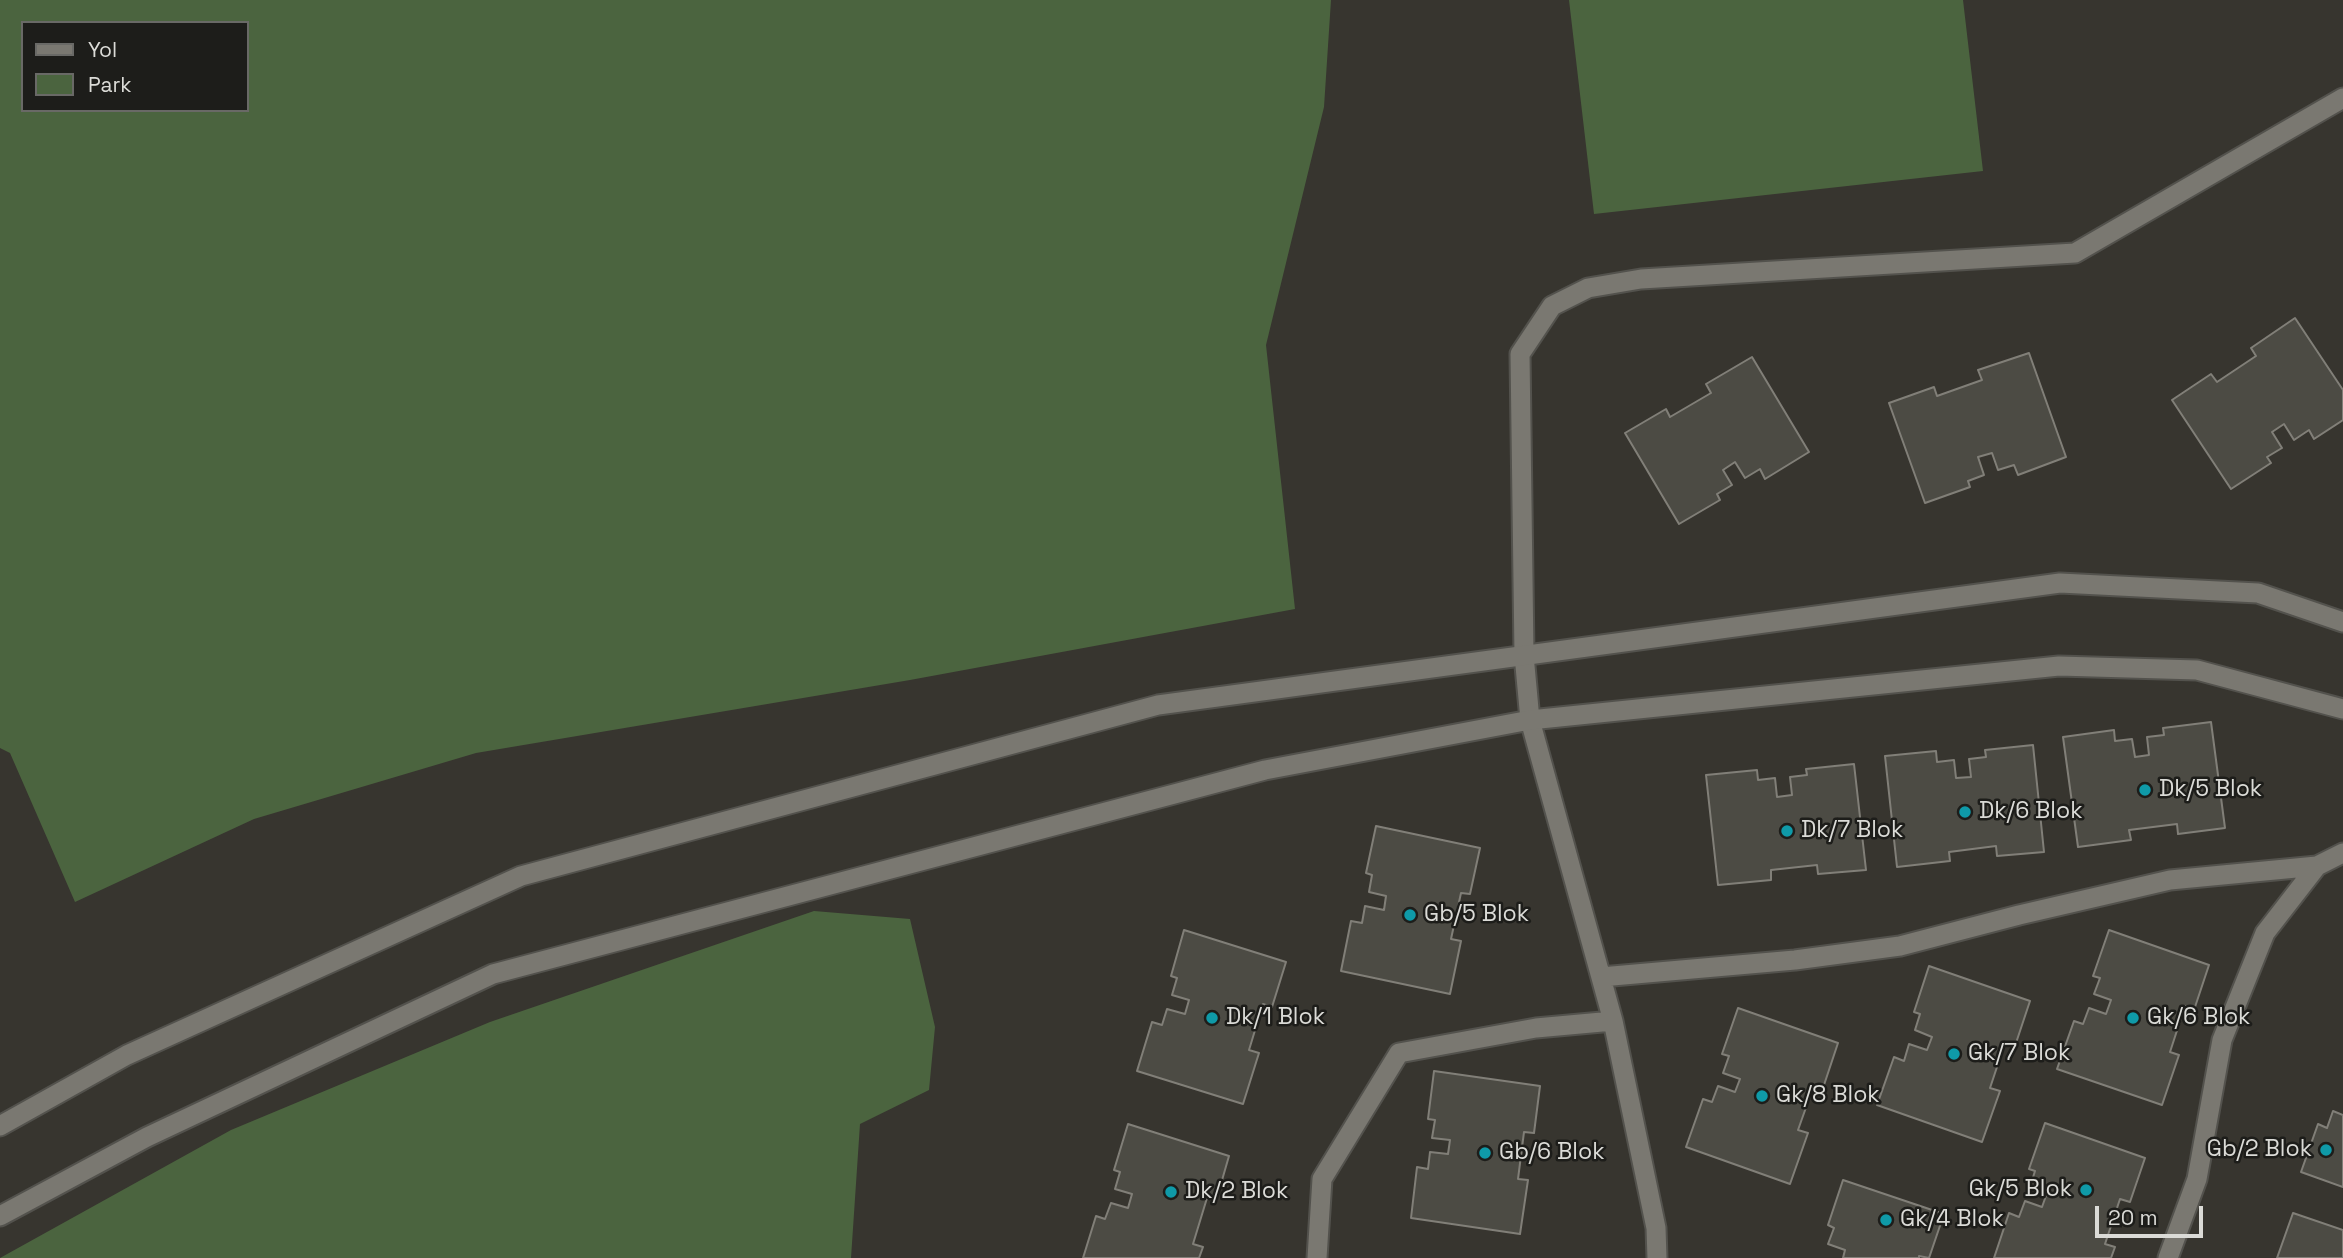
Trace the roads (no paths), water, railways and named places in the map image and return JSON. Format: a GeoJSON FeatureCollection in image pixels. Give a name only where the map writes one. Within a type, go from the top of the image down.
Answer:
{"type":"FeatureCollection","features":[{"type":"Feature","properties":{"kind":"street"},"geometry":{"type":"LineString","coordinates":[[1657,1258],[1656,1228],[1613,1021],[1530,720],[1524,655],[1520,354],[1552,306],[1588,288],[1641,279],[2075,253],[2343,98]]}},
{"type":"Feature","properties":{"kind":"street"},"geometry":{"type":"LineString","coordinates":[[0,1126],[127,1055],[522,876],[1158,705],[2060,583],[2258,593],[2343,622]]}},
{"type":"Feature","properties":{"kind":"street"},"geometry":{"type":"LineString","coordinates":[[0,1216],[147,1137],[493,974],[1265,770],[1530,720],[2059,666],[2197,670],[2343,709]]}},
{"type":"Feature","properties":{"kind":"street"},"geometry":{"type":"LineString","coordinates":[[1601,976],[1795,960],[1900,946],[2171,880],[2317,866],[2343,853]]}},
{"type":"Feature","properties":{"kind":"street"},"geometry":{"type":"LineString","coordinates":[[2168,1258],[2197,1179],[2222,1040],[2265,933],[2317,866]]}},
{"type":"Feature","properties":{"kind":"street"},"geometry":{"type":"LineString","coordinates":[[1317,1258],[1322,1179],[1399,1053],[1536,1028],[1613,1021]]}},
{"type":"Feature","properties":{"kind":"place","name":"Dk/5 Blok"},"geometry":{"type":"Point","coordinates":[2145,790]}},
{"type":"Feature","properties":{"kind":"place","name":"Dk/6 Blok"},"geometry":{"type":"Point","coordinates":[1965,812]}},
{"type":"Feature","properties":{"kind":"place","name":"Dk/7 Blok"},"geometry":{"type":"Point","coordinates":[1787,831]}},
{"type":"Feature","properties":{"kind":"place","name":"Gb/5 Blok"},"geometry":{"type":"Point","coordinates":[1410,915]}},
{"type":"Feature","properties":{"kind":"place","name":"Dk/1 Blok"},"geometry":{"type":"Point","coordinates":[1212,1018]}},
{"type":"Feature","properties":{"kind":"place","name":"Gk/6 Blok"},"geometry":{"type":"Point","coordinates":[2133,1018]}},
{"type":"Feature","properties":{"kind":"place","name":"Gk/7 Blok"},"geometry":{"type":"Point","coordinates":[1954,1054]}},
{"type":"Feature","properties":{"kind":"place","name":"Gk/8 Blok"},"geometry":{"type":"Point","coordinates":[1762,1096]}},
{"type":"Feature","properties":{"kind":"place","name":"Gb/2 Blok"},"geometry":{"type":"Point","coordinates":[2326,1150]}},
{"type":"Feature","properties":{"kind":"place","name":"Gb/6 Blok"},"geometry":{"type":"Point","coordinates":[1485,1153]}},
{"type":"Feature","properties":{"kind":"place","name":"Gk/5 Blok"},"geometry":{"type":"Point","coordinates":[2086,1190]}},
{"type":"Feature","properties":{"kind":"place","name":"Dk/2 Blok"},"geometry":{"type":"Point","coordinates":[1171,1192]}},
{"type":"Feature","properties":{"kind":"place","name":"Gk/4 Blok"},"geometry":{"type":"Point","coordinates":[1886,1220]}}]}
